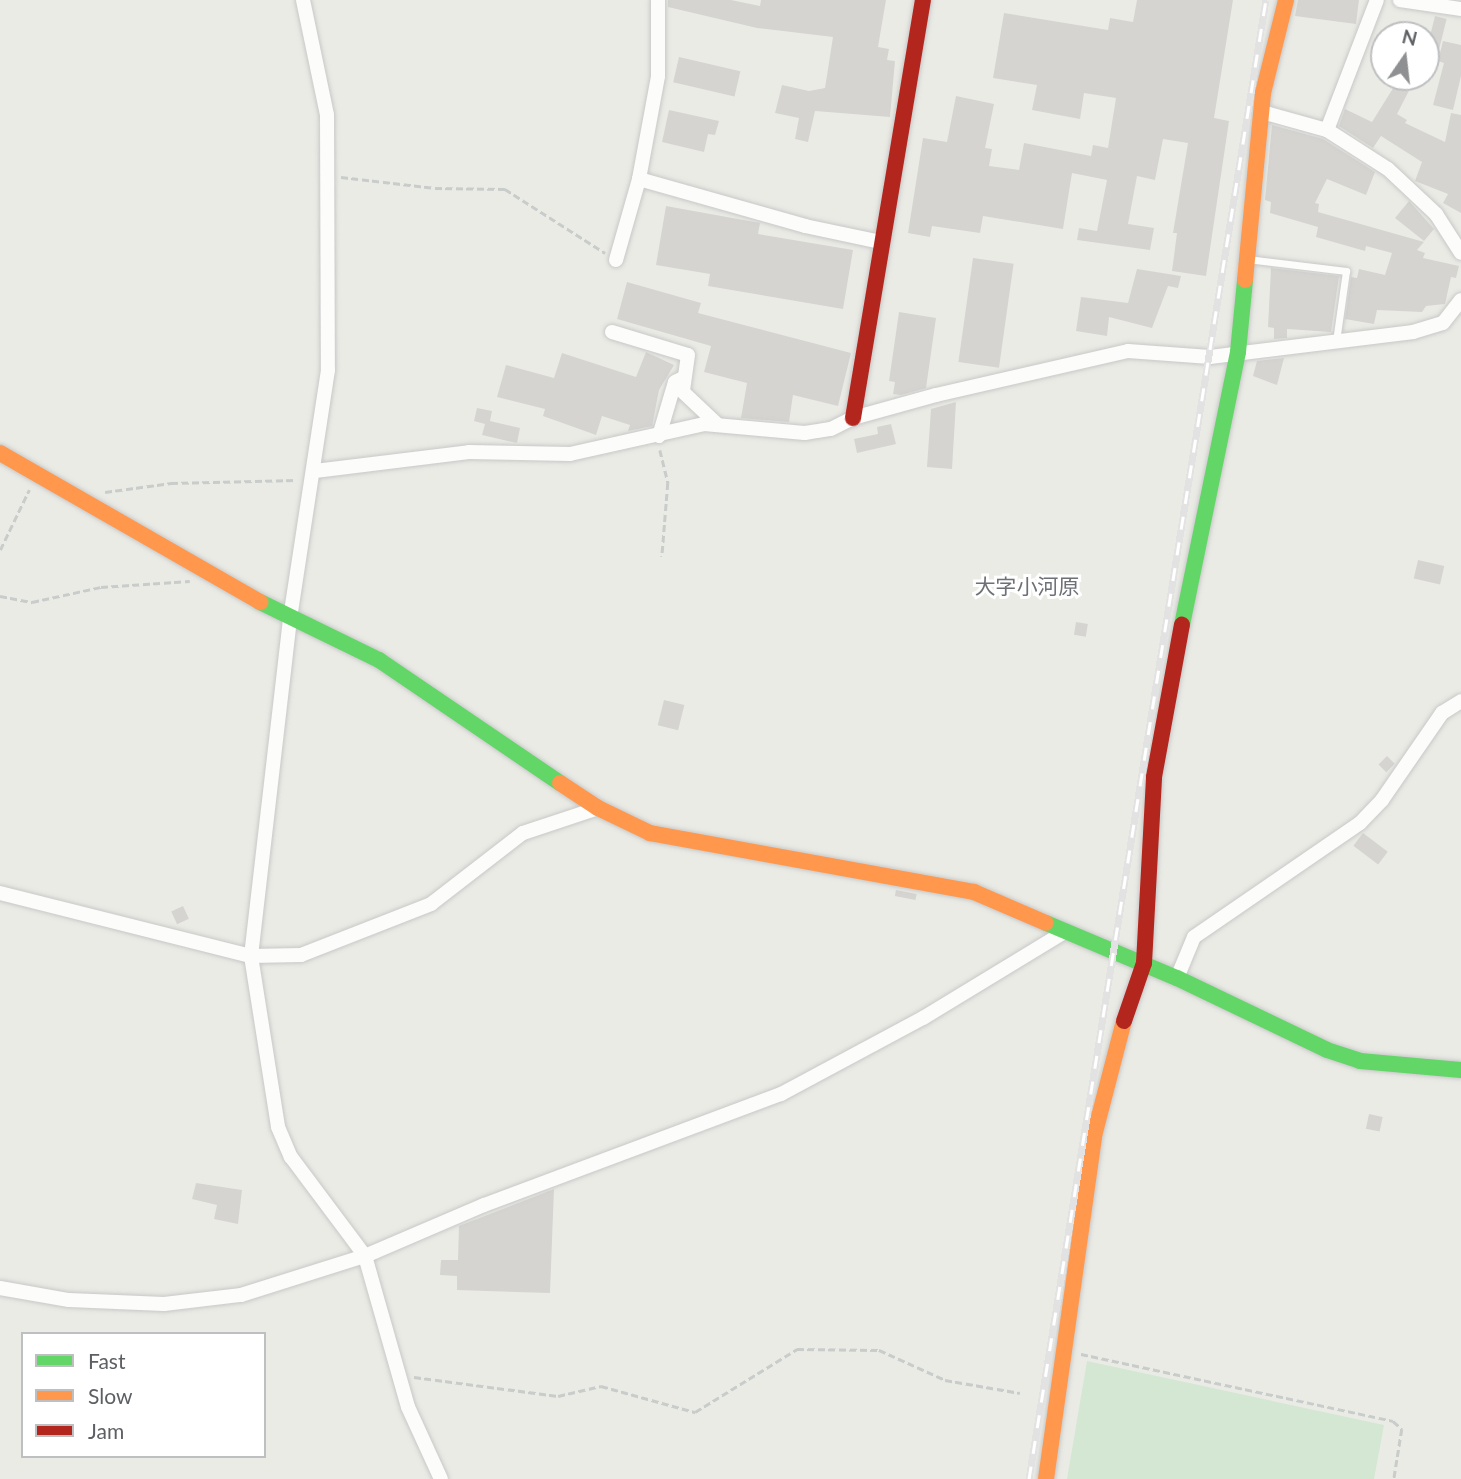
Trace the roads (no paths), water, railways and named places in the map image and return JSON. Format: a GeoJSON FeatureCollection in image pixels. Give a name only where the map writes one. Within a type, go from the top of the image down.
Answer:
{"type":"FeatureCollection","features":[{"type":"Feature","properties":{"kind":"street"},"geometry":{"type":"LineString","coordinates":[[303,0],[327,115],[328,370],[315,473],[290,619],[251,956],[278,1127],[291,1157],[365,1256],[408,1407],[441,1479]]}},
{"type":"Feature","properties":{"kind":"street"},"geometry":{"type":"LineString","coordinates":[[616,260],[639,179],[658,76],[658,0]]}},
{"type":"Feature","properties":{"kind":"street"},"geometry":{"type":"LineString","coordinates":[[853,418],[923,0]]}},
{"type":"Feature","properties":{"kind":"street"},"geometry":{"type":"LineString","coordinates":[[1046,1479],[1094,1136],[1114,1049],[1144,963],[1154,777],[1212,461],[1238,352],[1262,111],[1286,0]]}},
{"type":"Feature","properties":{"kind":"street"},"geometry":{"type":"LineString","coordinates":[[1327,130],[1377,0]]}},
{"type":"Feature","properties":{"kind":"street"},"geometry":{"type":"LineString","coordinates":[[1400,0],[1461,9]]}},
{"type":"Feature","properties":{"kind":"street"},"geometry":{"type":"LineString","coordinates":[[1262,111],[1327,130],[1388,169],[1436,214],[1461,253]]}},
{"type":"Feature","properties":{"kind":"street"},"geometry":{"type":"LineString","coordinates":[[639,179],[805,226],[881,242]]}},
{"type":"Feature","properties":{"kind":"street"},"geometry":{"type":"LineString","coordinates":[[315,473],[469,452],[570,454],[717,424],[805,433],[831,429],[853,418],[1128,351],[1210,357],[1336,341],[1443,323],[1461,300]]}},
{"type":"Feature","properties":{"kind":"street"},"geometry":{"type":"LineString","coordinates":[[612,332],[688,355],[683,392],[717,424]]}},
{"type":"Feature","properties":{"kind":"street"},"geometry":{"type":"LineString","coordinates":[[657,437],[675,382],[683,378]]}},
{"type":"Feature","properties":{"kind":"street"},"geometry":{"type":"LineString","coordinates":[[0,453],[290,619],[379,660],[598,808],[650,833],[974,892],[1063,933],[1144,963],[1360,1060],[1461,1070]]}},
{"type":"Feature","properties":{"kind":"street"},"geometry":{"type":"LineString","coordinates":[[1177,978],[1194,937],[1360,823],[1382,800],[1442,713],[1461,701]]}},
{"type":"Feature","properties":{"kind":"street"},"geometry":{"type":"LineString","coordinates":[[0,893],[251,956],[301,955],[431,904],[523,833],[598,808]]}},
{"type":"Feature","properties":{"kind":"street"},"geometry":{"type":"LineString","coordinates":[[0,1288],[69,1300],[164,1304],[241,1296],[365,1256],[484,1205],[781,1094],[923,1018],[1063,933]]}},
{"type":"Feature","properties":{"kind":"lane"},"geometry":{"type":"LineString","coordinates":[[1247,259],[1346,271],[1336,341]]}},
{"type":"Feature","properties":{"kind":"railway"},"geometry":{"type":"LineString","coordinates":[[1029,1479],[1266,0]]}},
{"type":"Feature","properties":{"kind":"district","name":"大字小河原"},"geometry":{"type":"Point","coordinates":[1027,586]}}]}
